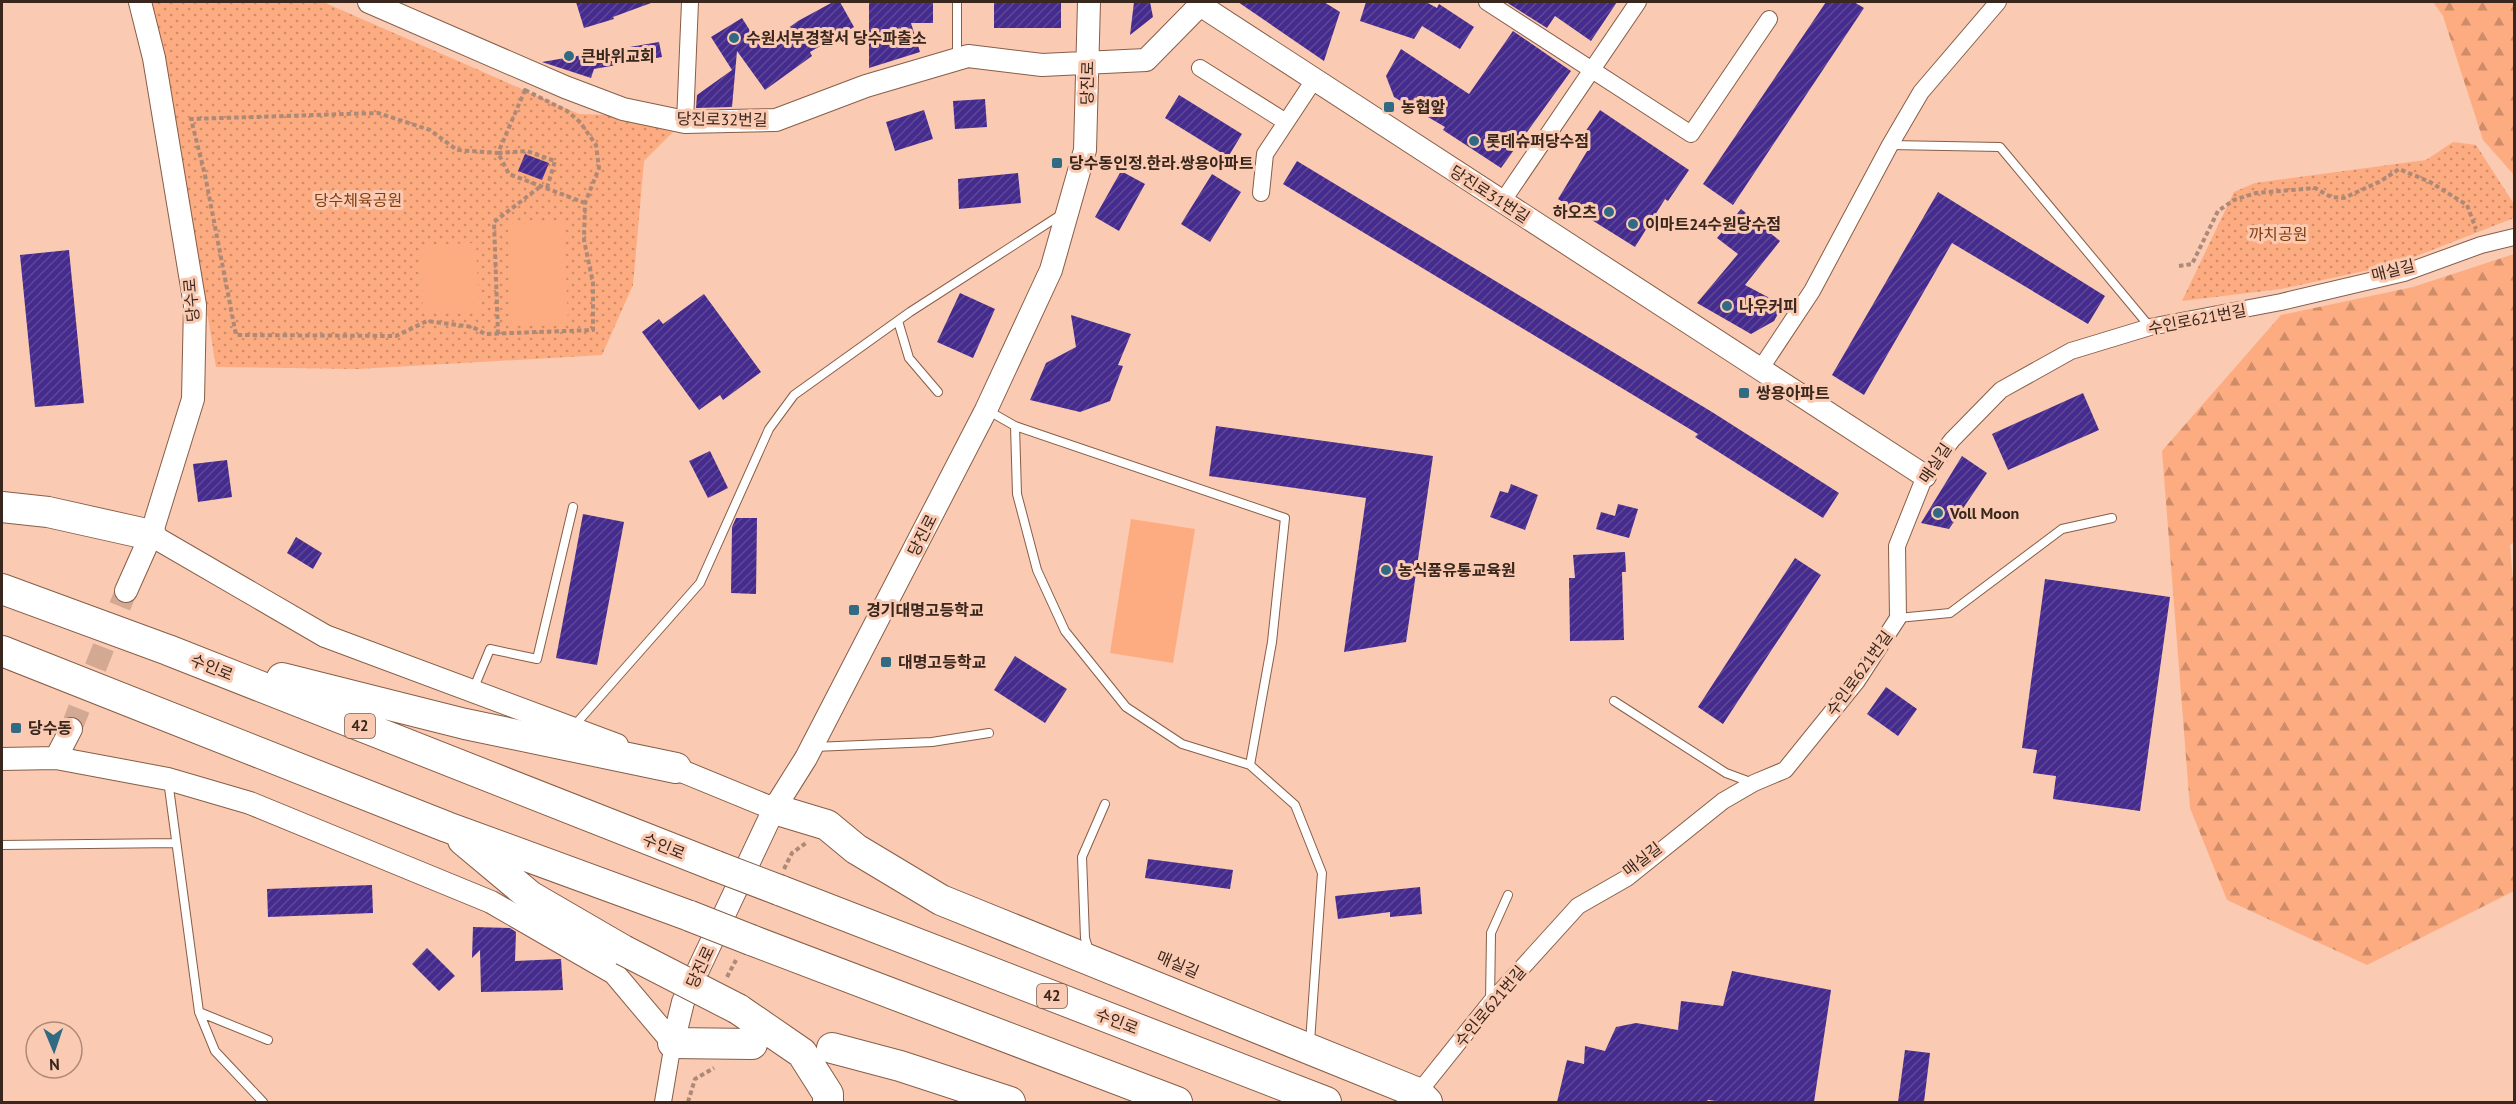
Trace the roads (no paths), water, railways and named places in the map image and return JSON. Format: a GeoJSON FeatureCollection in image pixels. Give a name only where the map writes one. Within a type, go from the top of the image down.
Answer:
{"type":"FeatureCollection","features":[{"type":"Feature","properties":{"kind":"highway"},"geometry":{"type":"LineString","coordinates":[[2,507],[48,512],[151,535]]}},
{"type":"Feature","properties":{"kind":"highway","name":"수인로"},"geometry":{"type":"LineString","coordinates":[[2,589],[168,650],[716,866],[780,882],[1326,1102]]}},
{"type":"Feature","properties":{"kind":"highway"},"geometry":{"type":"LineString","coordinates":[[168,650],[465,724],[676,768]]}},
{"type":"Feature","properties":{"kind":"highway"},"geometry":{"type":"LineString","coordinates":[[2,651],[447,827],[690,916],[744,949],[1177,1102]]}},
{"type":"Feature","properties":{"kind":"highway"},"geometry":{"type":"LineString","coordinates":[[774,809],[827,825],[856,849],[941,900],[1309,1049],[1423,1098]]}},
{"type":"Feature","properties":{"kind":"highway"},"geometry":{"type":"LineString","coordinates":[[447,827],[530,896],[623,950],[738,1009],[802,1053],[828,1094],[828,1102]]}},
{"type":"Feature","properties":{"kind":"highway"},"geometry":{"type":"LineString","coordinates":[[673,1044],[752,1044]]}},
{"type":"Feature","properties":{"kind":"highway"},"geometry":{"type":"LineString","coordinates":[[832,1048],[900,1066],[1010,1102]]}},
{"type":"Feature","properties":{"kind":"street","name":"당수로"},"geometry":{"type":"LineString","coordinates":[[126,591],[151,535],[193,399],[195,305],[154,58],[140,2]]}},
{"type":"Feature","properties":{"kind":"street","name":"당진로32번길"},"geometry":{"type":"LineString","coordinates":[[369,2],[394,7],[565,87],[623,109],[686,122],[776,120],[866,86],[968,56],[1042,65],[1087,62]]}},
{"type":"Feature","properties":{"kind":"street"},"geometry":{"type":"LineString","coordinates":[[686,122],[690,2]]}},
{"type":"Feature","properties":{"kind":"street","name":"당진로"},"geometry":{"type":"LineString","coordinates":[[673,1044],[683,1002],[774,809],[812,747],[986,410],[1051,270],[1085,150],[1089,2]]}},
{"type":"Feature","properties":{"kind":"street"},"geometry":{"type":"LineString","coordinates":[[1487,2],[1691,134],[1769,19]]}},
{"type":"Feature","properties":{"kind":"street"},"geometry":{"type":"LineString","coordinates":[[1502,202],[1638,2]]}},
{"type":"Feature","properties":{"kind":"street"},"geometry":{"type":"LineString","coordinates":[[1761,368],[1812,291],[1921,92],[1998,2]]}},
{"type":"Feature","properties":{"kind":"street","name":"당진로31번길"},"geometry":{"type":"LineString","coordinates":[[1087,62],[1146,60],[1201,3],[1314,80],[1925,476]]}},
{"type":"Feature","properties":{"kind":"street"},"geometry":{"type":"LineString","coordinates":[[1200,68],[1286,122]]}},
{"type":"Feature","properties":{"kind":"street"},"geometry":{"type":"LineString","coordinates":[[1261,193],[1265,154],[1314,80]]}},
{"type":"Feature","properties":{"kind":"street","name":"수인로621번길"},"geometry":{"type":"LineString","coordinates":[[1423,1098],[1490,1003],[1578,906],[1627,878],[1723,801],[1754,783],[1785,770],[1857,681],[1898,618],[1897,546],[1925,476],[1952,440],[2001,390],[2072,351],[2150,327],[2281,302],[2404,273],[2481,245],[2514,237]]}},
{"type":"Feature","properties":{"kind":"street"},"geometry":{"type":"LineString","coordinates":[[151,535],[325,636],[676,768],[774,809]]}},
{"type":"Feature","properties":{"kind":"street"},"geometry":{"type":"LineString","coordinates":[[56,758],[71,729]]}},
{"type":"Feature","properties":{"kind":"street"},"geometry":{"type":"LineString","coordinates":[[2,759],[56,758],[168,779],[250,803],[491,902],[614,973],[673,1044],[663,1102]]}},
{"type":"Feature","properties":{"kind":"lane"},"geometry":{"type":"LineString","coordinates":[[957,2],[957,59]]}},
{"type":"Feature","properties":{"kind":"lane"},"geometry":{"type":"LineString","coordinates":[[1890,145],[2000,147],[2150,327]]}},
{"type":"Feature","properties":{"kind":"lane"},"geometry":{"type":"LineString","coordinates":[[572,728],[700,584],[769,429],[794,395],[898,321],[1068,210]]}},
{"type":"Feature","properties":{"kind":"lane"},"geometry":{"type":"LineString","coordinates":[[898,321],[909,358],[938,392]]}},
{"type":"Feature","properties":{"kind":"lane"},"geometry":{"type":"LineString","coordinates":[[986,410],[1014,426],[1285,518],[1272,642],[1250,765]]}},
{"type":"Feature","properties":{"kind":"lane"},"geometry":{"type":"LineString","coordinates":[[1014,426],[1017,494],[1037,570],[1065,631],[1126,707],[1182,744],[1250,765],[1295,805],[1322,873],[1309,1049]]}},
{"type":"Feature","properties":{"kind":"lane"},"geometry":{"type":"LineString","coordinates":[[473,690],[490,649],[537,658],[573,507]]}},
{"type":"Feature","properties":{"kind":"lane"},"geometry":{"type":"LineString","coordinates":[[1898,618],[1950,614],[2061,529],[2112,518]]}},
{"type":"Feature","properties":{"kind":"lane"},"geometry":{"type":"LineString","coordinates":[[1614,701],[1726,773],[1754,783]]}},
{"type":"Feature","properties":{"kind":"lane"},"geometry":{"type":"LineString","coordinates":[[812,747],[932,742],[989,733]]}},
{"type":"Feature","properties":{"kind":"lane"},"geometry":{"type":"LineString","coordinates":[[168,779],[199,1012],[215,1051],[263,1102]]}},
{"type":"Feature","properties":{"kind":"lane"},"geometry":{"type":"LineString","coordinates":[[1091,960],[1085,938],[1082,857],[1105,804]]}},
{"type":"Feature","properties":{"kind":"lane"},"geometry":{"type":"LineString","coordinates":[[2,845],[176,843]]}},
{"type":"Feature","properties":{"kind":"lane"},"geometry":{"type":"LineString","coordinates":[[1490,1003],[1491,933],[1508,895]]}},
{"type":"Feature","properties":{"kind":"lane"},"geometry":{"type":"LineString","coordinates":[[199,1012],[268,1040]]}},
{"type":"Feature","properties":{"kind":"tunnel"},"geometry":{"type":"LineString","coordinates":[[71,729],[126,591]]}},
{"type":"Feature","properties":{"kind":"place","name":"수원서부경찰서 당수파출소"},"geometry":{"type":"Point","coordinates":[734,38]}},
{"type":"Feature","properties":{"kind":"place","name":"큰바위교회"},"geometry":{"type":"Point","coordinates":[569,56]}},
{"type":"Feature","properties":{"kind":"place","name":"농협앞"},"geometry":{"type":"Point","coordinates":[1389,107]}},
{"type":"Feature","properties":{"kind":"place","name":"롯데슈퍼당수점"},"geometry":{"type":"Point","coordinates":[1474,141]}},
{"type":"Feature","properties":{"kind":"place","name":"당수동인정.한라.쌍용아파트"},"geometry":{"type":"Point","coordinates":[1057,163]}},
{"type":"Feature","properties":{"kind":"place","name":"하오츠"},"geometry":{"type":"Point","coordinates":[1609,212]}},
{"type":"Feature","properties":{"kind":"place","name":"이마트24수원당수점"},"geometry":{"type":"Point","coordinates":[1633,224]}},
{"type":"Feature","properties":{"kind":"place","name":"나우커피"},"geometry":{"type":"Point","coordinates":[1727,306]}},
{"type":"Feature","properties":{"kind":"place","name":"쌍용아파트"},"geometry":{"type":"Point","coordinates":[1744,393]}},
{"type":"Feature","properties":{"kind":"place","name":"Voll Moon"},"geometry":{"type":"Point","coordinates":[1938,513]}},
{"type":"Feature","properties":{"kind":"place","name":"농식품유통교육원"},"geometry":{"type":"Point","coordinates":[1386,570]}},
{"type":"Feature","properties":{"kind":"place","name":"경기대명고등학교"},"geometry":{"type":"Point","coordinates":[854,610]}},
{"type":"Feature","properties":{"kind":"place","name":"대명고등학교"},"geometry":{"type":"Point","coordinates":[886,662]}},
{"type":"Feature","properties":{"kind":"place","name":"당수동"},"geometry":{"type":"Point","coordinates":[16,728]}},
{"type":"Feature","properties":{"kind":"park label","name":"당수체육공원"},"geometry":{"type":"Point","coordinates":[358,200]}},
{"type":"Feature","properties":{"kind":"park label","name":"까치공원"},"geometry":{"type":"Point","coordinates":[2278,234]}}]}
